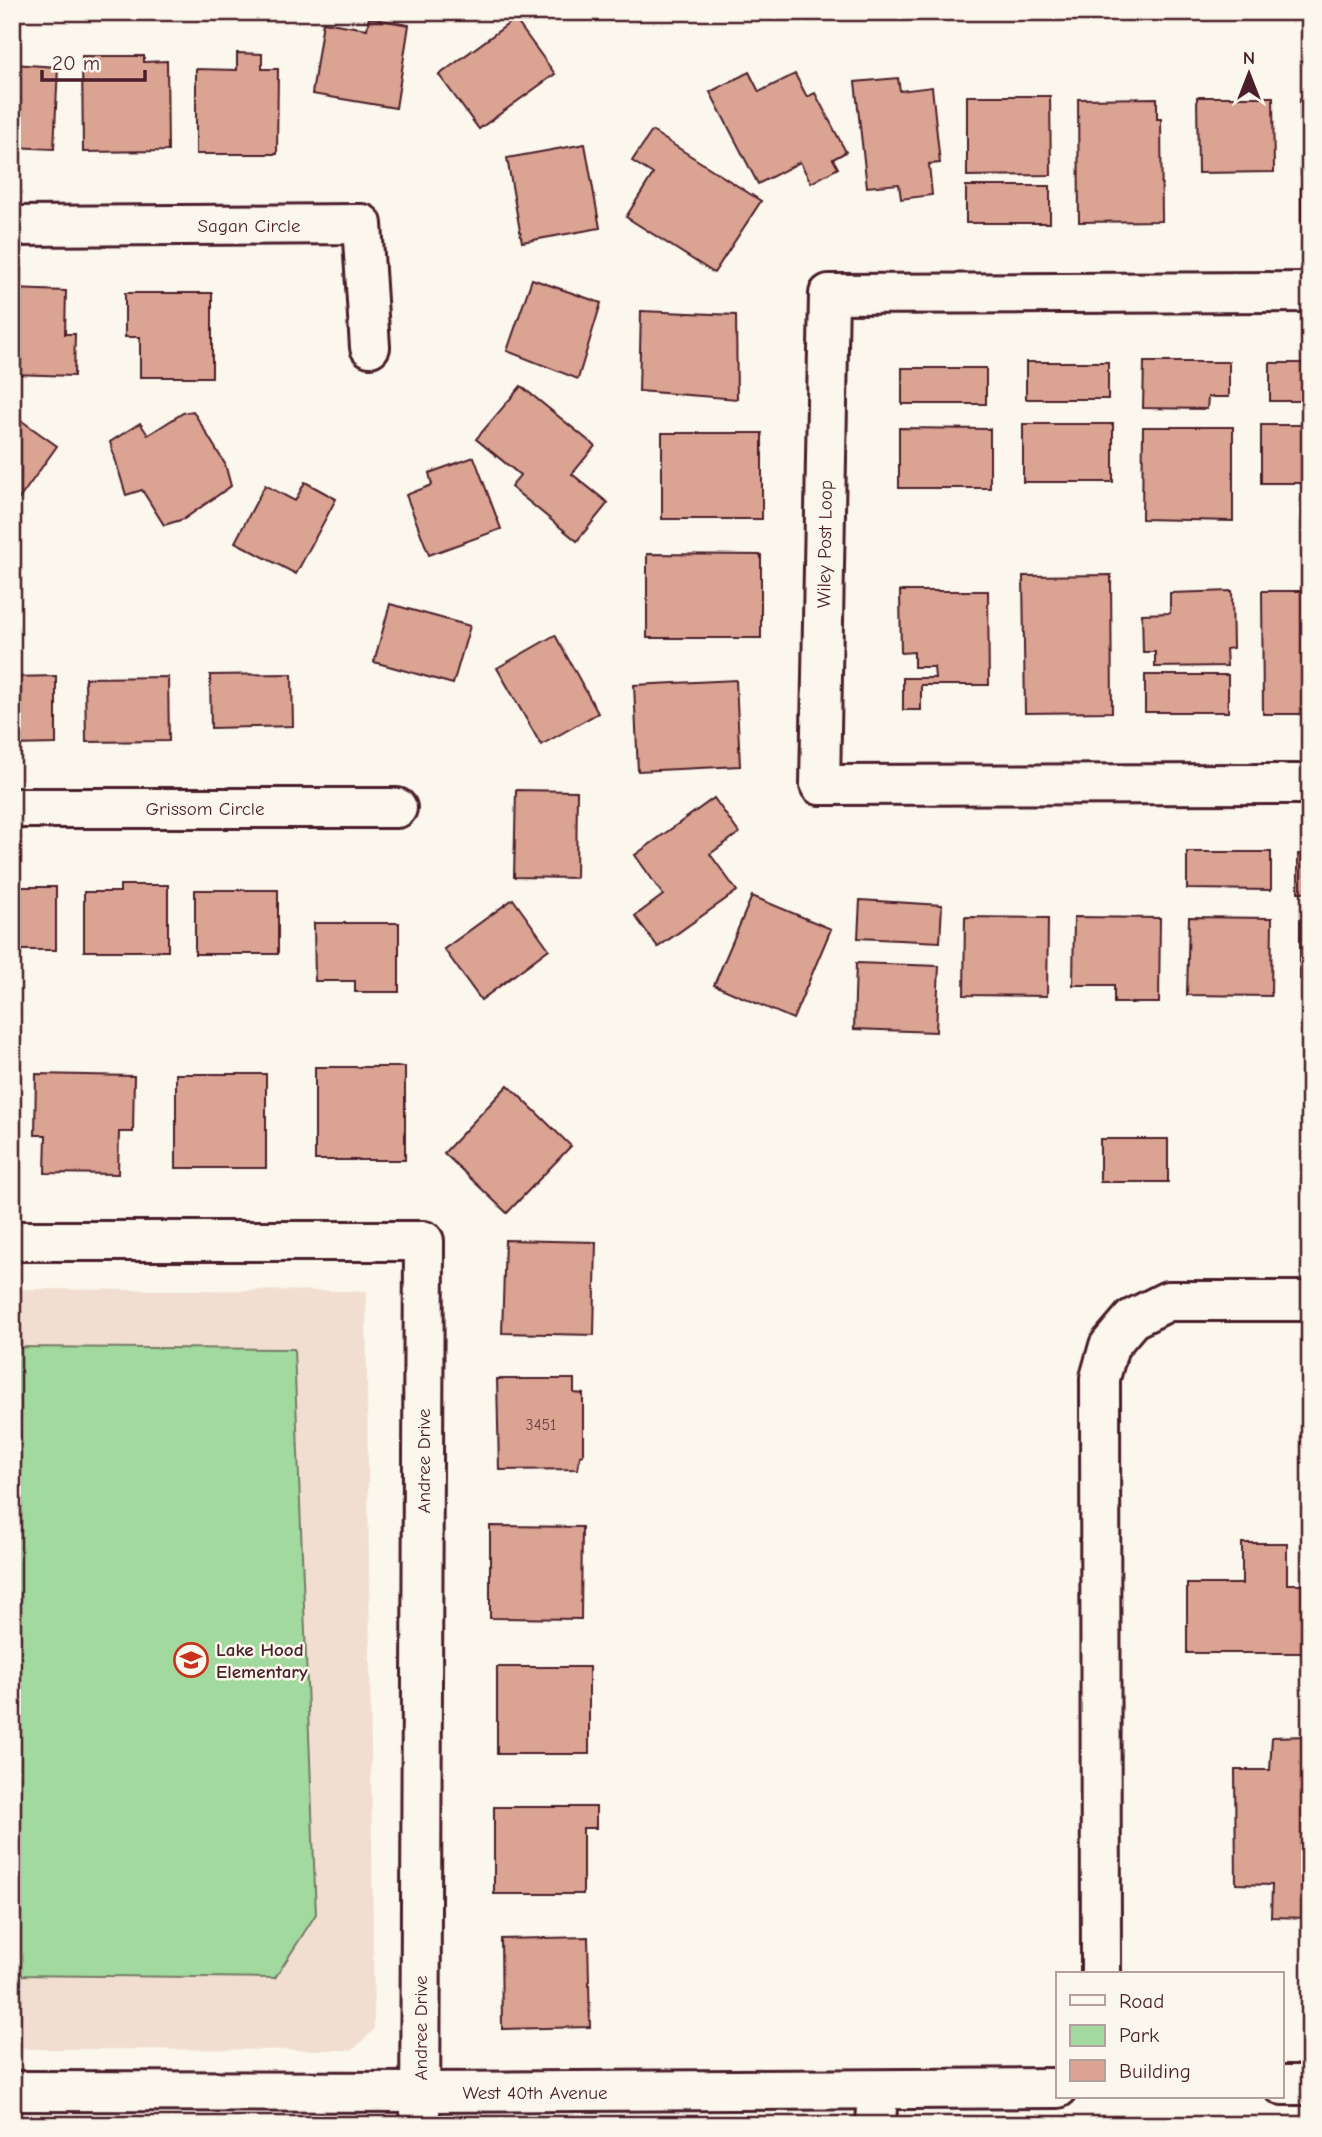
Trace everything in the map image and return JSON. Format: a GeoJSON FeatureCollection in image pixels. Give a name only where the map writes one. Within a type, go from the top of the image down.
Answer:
{"type":"FeatureCollection","features":[{"type":"Feature","properties":{"kind":"street","name":"Sagan Circle"},"geometry":{"type":"LineString","coordinates":[[12,226],[362,224],[370,347]]}},
{"type":"Feature","properties":{"kind":"street","name":"Wiley Post Loop"},"geometry":{"type":"LineString","coordinates":[[1310,292],[829,294],[820,785],[1310,784]]}},
{"type":"Feature","properties":{"kind":"street","name":"Grissom Circle"},"geometry":{"type":"LineString","coordinates":[[12,808],[397,808]]}},
{"type":"Feature","properties":{"kind":"street","name":"Andree Drive"},"geometry":{"type":"LineString","coordinates":[[12,1241],[424,1241],[420,2108]]}},
{"type":"Feature","properties":{"kind":"street"},"geometry":{"type":"LineString","coordinates":[[1101,1972],[1100,1378],[1109,1346],[1132,1319],[1168,1301],[1310,1301]]}},
{"type":"Feature","properties":{"kind":"street"},"geometry":{"type":"LineString","coordinates":[[1284,2085],[1310,2085]]}},
{"type":"Feature","properties":{"kind":"street","name":"West 40th Avenue"},"geometry":{"type":"LineString","coordinates":[[12,2091],[420,2108],[877,2107],[1056,2088]]}},
{"type":"Feature","properties":{"kind":"shaded area","name":"Lake Hood Elementary"},"geometry":{"type":"Polygon","coordinates":[[[12,1289],[366,1291],[374,2030],[353,2050],[12,2049],[12,1289]]]}},
{"type":"Feature","properties":{"kind":"green space","name":"Lake Hood Elementary"},"geometry":{"type":"Polygon","coordinates":[[[12,1347],[294,1349],[316,1914],[275,1978],[12,1975],[12,1347]]]}},
{"type":"Feature","properties":{"kind":"building"},"geometry":{"type":"Polygon","coordinates":[[[369,18],[409,25],[396,108],[312,94],[323,22],[367,29],[369,18]]]}},
{"type":"Feature","properties":{"kind":"building"},"geometry":{"type":"Polygon","coordinates":[[[515,19],[555,74],[479,129],[439,75],[515,19]]]}},
{"type":"Feature","properties":{"kind":"building"},"geometry":{"type":"Polygon","coordinates":[[[237,53],[262,54],[262,69],[278,69],[277,154],[196,154],[196,69],[237,70],[237,53]]]}},
{"type":"Feature","properties":{"kind":"building"},"geometry":{"type":"Polygon","coordinates":[[[82,56],[144,56],[144,62],[167,61],[168,151],[83,152],[82,56]]]}},
{"type":"Feature","properties":{"kind":"building"},"geometry":{"type":"Polygon","coordinates":[[[12,64],[58,67],[54,149],[12,147],[12,64]]]}},
{"type":"Feature","properties":{"kind":"building"},"geometry":{"type":"Polygon","coordinates":[[[749,72],[759,92],[795,74],[807,97],[815,93],[846,152],[833,159],[838,168],[811,183],[800,162],[758,184],[710,92],[749,72]]]}},
{"type":"Feature","properties":{"kind":"building"},"geometry":{"type":"Polygon","coordinates":[[[898,78],[900,91],[932,87],[940,163],[929,164],[932,195],[901,199],[899,184],[867,187],[855,82],[898,78]]]}},
{"type":"Feature","properties":{"kind":"building"},"geometry":{"type":"Polygon","coordinates":[[[967,96],[1050,96],[1051,175],[967,176],[967,96]]]}},
{"type":"Feature","properties":{"kind":"building"},"geometry":{"type":"Polygon","coordinates":[[[1197,97],[1273,97],[1274,172],[1198,173],[1197,97]]]}},
{"type":"Feature","properties":{"kind":"building"},"geometry":{"type":"Polygon","coordinates":[[[1157,98],[1157,119],[1161,119],[1162,221],[1079,222],[1078,99],[1157,98]]]}},
{"type":"Feature","properties":{"kind":"building"},"geometry":{"type":"Polygon","coordinates":[[[1300,98],[1310,98],[1310,175],[1301,175],[1300,98]]]}},
{"type":"Feature","properties":{"kind":"building"},"geometry":{"type":"Polygon","coordinates":[[[652,131],[761,201],[714,273],[626,217],[653,174],[632,161],[652,131]]]}},
{"type":"Feature","properties":{"kind":"building"},"geometry":{"type":"Polygon","coordinates":[[[585,144],[600,228],[522,242],[507,158],[585,144]]]}},
{"type":"Feature","properties":{"kind":"building"},"geometry":{"type":"Polygon","coordinates":[[[966,186],[1050,186],[1050,223],[966,223],[966,186]]]}},
{"type":"Feature","properties":{"kind":"building"},"geometry":{"type":"Polygon","coordinates":[[[1301,187],[1310,187],[1310,221],[1301,221],[1301,187]]]}},
{"type":"Feature","properties":{"kind":"building"},"geometry":{"type":"Polygon","coordinates":[[[532,279],[601,303],[578,379],[507,351],[532,279]]]}},
{"type":"Feature","properties":{"kind":"building"},"geometry":{"type":"Polygon","coordinates":[[[12,289],[66,291],[65,334],[75,334],[74,376],[12,374],[12,289]]]}},
{"type":"Feature","properties":{"kind":"building"},"geometry":{"type":"Polygon","coordinates":[[[125,293],[212,293],[212,377],[140,377],[140,337],[125,337],[125,293]]]}},
{"type":"Feature","properties":{"kind":"building"},"geometry":{"type":"Polygon","coordinates":[[[641,311],[736,315],[737,399],[639,391],[641,311]]]}},
{"type":"Feature","properties":{"kind":"building"},"geometry":{"type":"Polygon","coordinates":[[[1026,362],[1108,362],[1108,399],[1026,399],[1026,362]]]}},
{"type":"Feature","properties":{"kind":"building"},"geometry":{"type":"Polygon","coordinates":[[[1144,362],[1229,362],[1229,397],[1208,397],[1207,409],[1143,408],[1144,362]]]}},
{"type":"Feature","properties":{"kind":"building"},"geometry":{"type":"Polygon","coordinates":[[[1270,363],[1310,363],[1310,401],[1270,401],[1270,363]]]}},
{"type":"Feature","properties":{"kind":"building"},"geometry":{"type":"Polygon","coordinates":[[[902,368],[986,368],[986,404],[902,404],[902,368]]]}},
{"type":"Feature","properties":{"kind":"building"},"geometry":{"type":"Polygon","coordinates":[[[521,386],[595,446],[572,474],[608,503],[577,541],[511,487],[520,475],[476,439],[521,386]]]}},
{"type":"Feature","properties":{"kind":"building"},"geometry":{"type":"Polygon","coordinates":[[[193,411],[225,464],[231,486],[184,519],[164,525],[142,490],[126,495],[110,442],[140,423],[148,435],[183,413],[193,411]]]}},
{"type":"Feature","properties":{"kind":"building"},"geometry":{"type":"Polygon","coordinates":[[[12,414],[57,446],[12,509],[12,414]]]}},
{"type":"Feature","properties":{"kind":"building"},"geometry":{"type":"Polygon","coordinates":[[[1023,424],[1113,424],[1113,482],[1023,482],[1023,424]]]}},
{"type":"Feature","properties":{"kind":"building"},"geometry":{"type":"Polygon","coordinates":[[[1261,425],[1310,425],[1310,483],[1261,483],[1261,425]]]}},
{"type":"Feature","properties":{"kind":"building"},"geometry":{"type":"Polygon","coordinates":[[[1143,427],[1233,427],[1233,521],[1142,519],[1143,427]]]}},
{"type":"Feature","properties":{"kind":"building"},"geometry":{"type":"Polygon","coordinates":[[[899,428],[990,429],[990,488],[899,488],[899,428]]]}},
{"type":"Feature","properties":{"kind":"building"},"geometry":{"type":"Polygon","coordinates":[[[662,433],[762,433],[762,519],[662,519],[662,433]]]}},
{"type":"Feature","properties":{"kind":"building"},"geometry":{"type":"Polygon","coordinates":[[[474,457],[501,529],[429,555],[406,495],[432,485],[429,473],[474,457]]]}},
{"type":"Feature","properties":{"kind":"building"},"geometry":{"type":"Polygon","coordinates":[[[305,482],[336,499],[296,574],[235,542],[265,485],[295,501],[305,482]]]}},
{"type":"Feature","properties":{"kind":"building"},"geometry":{"type":"Polygon","coordinates":[[[647,554],[761,555],[761,638],[647,638],[647,554]]]}},
{"type":"Feature","properties":{"kind":"building"},"geometry":{"type":"Polygon","coordinates":[[[1111,575],[1112,712],[1025,713],[1023,576],[1111,575]]]}},
{"type":"Feature","properties":{"kind":"building"},"geometry":{"type":"Polygon","coordinates":[[[900,591],[988,591],[989,685],[921,685],[921,710],[903,710],[903,678],[935,678],[934,667],[914,667],[914,652],[901,653],[900,591]]]}},
{"type":"Feature","properties":{"kind":"building"},"geometry":{"type":"Polygon","coordinates":[[[1232,591],[1233,648],[1226,649],[1227,666],[1155,667],[1155,652],[1143,652],[1142,614],[1170,613],[1170,593],[1232,591]]]}},
{"type":"Feature","properties":{"kind":"building"},"geometry":{"type":"Polygon","coordinates":[[[1262,591],[1310,591],[1310,714],[1263,714],[1262,591]]]}},
{"type":"Feature","properties":{"kind":"building"},"geometry":{"type":"Polygon","coordinates":[[[390,604],[470,626],[453,684],[374,662],[390,604]]]}},
{"type":"Feature","properties":{"kind":"building"},"geometry":{"type":"Polygon","coordinates":[[[555,635],[598,713],[541,745],[497,668],[555,635]]]}},
{"type":"Feature","properties":{"kind":"building"},"geometry":{"type":"Polygon","coordinates":[[[292,674],[293,726],[211,728],[210,675],[292,674]]]}},
{"type":"Feature","properties":{"kind":"building"},"geometry":{"type":"Polygon","coordinates":[[[1145,675],[1228,675],[1228,712],[1145,712],[1145,675]]]}},
{"type":"Feature","properties":{"kind":"building"},"geometry":{"type":"Polygon","coordinates":[[[56,676],[56,744],[12,745],[12,677],[56,676]]]}},
{"type":"Feature","properties":{"kind":"building"},"geometry":{"type":"Polygon","coordinates":[[[168,677],[169,741],[86,742],[85,678],[168,677]]]}},
{"type":"Feature","properties":{"kind":"building"},"geometry":{"type":"Polygon","coordinates":[[[736,680],[740,766],[638,771],[634,685],[736,680]]]}},
{"type":"Feature","properties":{"kind":"building"},"geometry":{"type":"Polygon","coordinates":[[[516,790],[577,791],[576,878],[514,877],[516,790]]]}},
{"type":"Feature","properties":{"kind":"building"},"geometry":{"type":"Polygon","coordinates":[[[714,798],[739,833],[710,854],[737,891],[658,947],[635,916],[663,895],[635,855],[714,798]]]}},
{"type":"Feature","properties":{"kind":"building"},"geometry":{"type":"Polygon","coordinates":[[[1187,852],[1271,852],[1271,890],[1187,889],[1187,852]]]}},
{"type":"Feature","properties":{"kind":"building"},"geometry":{"type":"Polygon","coordinates":[[[1298,854],[1310,854],[1310,892],[1298,892],[1298,854]]]}},
{"type":"Feature","properties":{"kind":"building"},"geometry":{"type":"Polygon","coordinates":[[[120,885],[168,885],[168,951],[84,951],[84,892],[120,892],[120,885]]]}},
{"type":"Feature","properties":{"kind":"building"},"geometry":{"type":"Polygon","coordinates":[[[12,887],[56,887],[56,950],[12,950],[12,887]]]}},
{"type":"Feature","properties":{"kind":"building"},"geometry":{"type":"Polygon","coordinates":[[[195,890],[278,890],[278,954],[195,954],[195,890]]]}},
{"type":"Feature","properties":{"kind":"building"},"geometry":{"type":"Polygon","coordinates":[[[752,896],[831,929],[793,1019],[714,985],[752,896]]]}},
{"type":"Feature","properties":{"kind":"building"},"geometry":{"type":"Polygon","coordinates":[[[513,899],[549,949],[481,1000],[444,949],[513,899]]]}},
{"type":"Feature","properties":{"kind":"building"},"geometry":{"type":"Polygon","coordinates":[[[860,900],[942,905],[940,942],[858,938],[860,900]]]}},
{"type":"Feature","properties":{"kind":"building"},"geometry":{"type":"Polygon","coordinates":[[[965,917],[1048,918],[1047,996],[964,995],[965,917]]]}},
{"type":"Feature","properties":{"kind":"building"},"geometry":{"type":"Polygon","coordinates":[[[1074,917],[1160,918],[1159,1003],[1114,1003],[1114,985],[1073,985],[1074,917]]]}},
{"type":"Feature","properties":{"kind":"building"},"geometry":{"type":"Polygon","coordinates":[[[1189,917],[1272,918],[1271,996],[1187,995],[1189,917]]]}},
{"type":"Feature","properties":{"kind":"building"},"geometry":{"type":"Polygon","coordinates":[[[1300,919],[1310,919],[1310,979],[1300,979],[1300,919]]]}},
{"type":"Feature","properties":{"kind":"building"},"geometry":{"type":"Polygon","coordinates":[[[314,923],[399,923],[399,992],[355,992],[355,981],[315,981],[314,923]]]}},
{"type":"Feature","properties":{"kind":"building"},"geometry":{"type":"Polygon","coordinates":[[[856,963],[939,966],[936,1032],[854,1029],[856,963]]]}},
{"type":"Feature","properties":{"kind":"building"},"geometry":{"type":"Polygon","coordinates":[[[315,1067],[405,1067],[405,1160],[315,1160],[315,1067]]]}},
{"type":"Feature","properties":{"kind":"building"},"geometry":{"type":"Polygon","coordinates":[[[36,1074],[134,1076],[133,1132],[119,1132],[118,1174],[45,1173],[46,1135],[35,1135],[36,1074]]]}},
{"type":"Feature","properties":{"kind":"building"},"geometry":{"type":"Polygon","coordinates":[[[176,1074],[266,1074],[266,1168],[176,1168],[176,1074]]]}},
{"type":"Feature","properties":{"kind":"building"},"geometry":{"type":"Polygon","coordinates":[[[508,1085],[571,1146],[507,1213],[444,1153],[508,1085]]]}},
{"type":"Feature","properties":{"kind":"building"},"geometry":{"type":"Polygon","coordinates":[[[1100,1139],[1168,1139],[1168,1182],[1100,1182],[1100,1139]]]}},
{"type":"Feature","properties":{"kind":"building"},"geometry":{"type":"Polygon","coordinates":[[[505,1240],[596,1242],[594,1335],[502,1333],[505,1240]]]}},
{"type":"Feature","properties":{"kind":"building"},"geometry":{"type":"Polygon","coordinates":[[[497,1379],[574,1379],[574,1393],[583,1394],[583,1455],[580,1456],[578,1469],[499,1470],[497,1379]]]}},
{"type":"Feature","properties":{"kind":"building"},"geometry":{"type":"Polygon","coordinates":[[[490,1526],[582,1527],[581,1619],[490,1618],[490,1526]]]}},
{"type":"Feature","properties":{"kind":"building"},"geometry":{"type":"Polygon","coordinates":[[[1242,1543],[1287,1543],[1287,1584],[1310,1584],[1310,1918],[1271,1917],[1272,1885],[1236,1884],[1235,1770],[1270,1770],[1272,1737],[1307,1736],[1309,1653],[1187,1653],[1187,1584],[1242,1584],[1242,1543]]]}},
{"type":"Feature","properties":{"kind":"building"},"geometry":{"type":"Polygon","coordinates":[[[497,1667],[589,1667],[589,1754],[497,1754],[497,1667]]]}},
{"type":"Feature","properties":{"kind":"building"},"geometry":{"type":"Polygon","coordinates":[[[494,1807],[596,1807],[596,1828],[583,1828],[583,1894],[494,1894],[494,1807]]]}},
{"type":"Feature","properties":{"kind":"building"},"geometry":{"type":"Polygon","coordinates":[[[588,1937],[590,2027],[502,2029],[501,1939],[588,1937]]]}},
{"type":"Feature","properties":{"kind":"place","name":"Lake Hood Elementary"},"geometry":{"type":"Point","coordinates":[191,1660]}}]}
